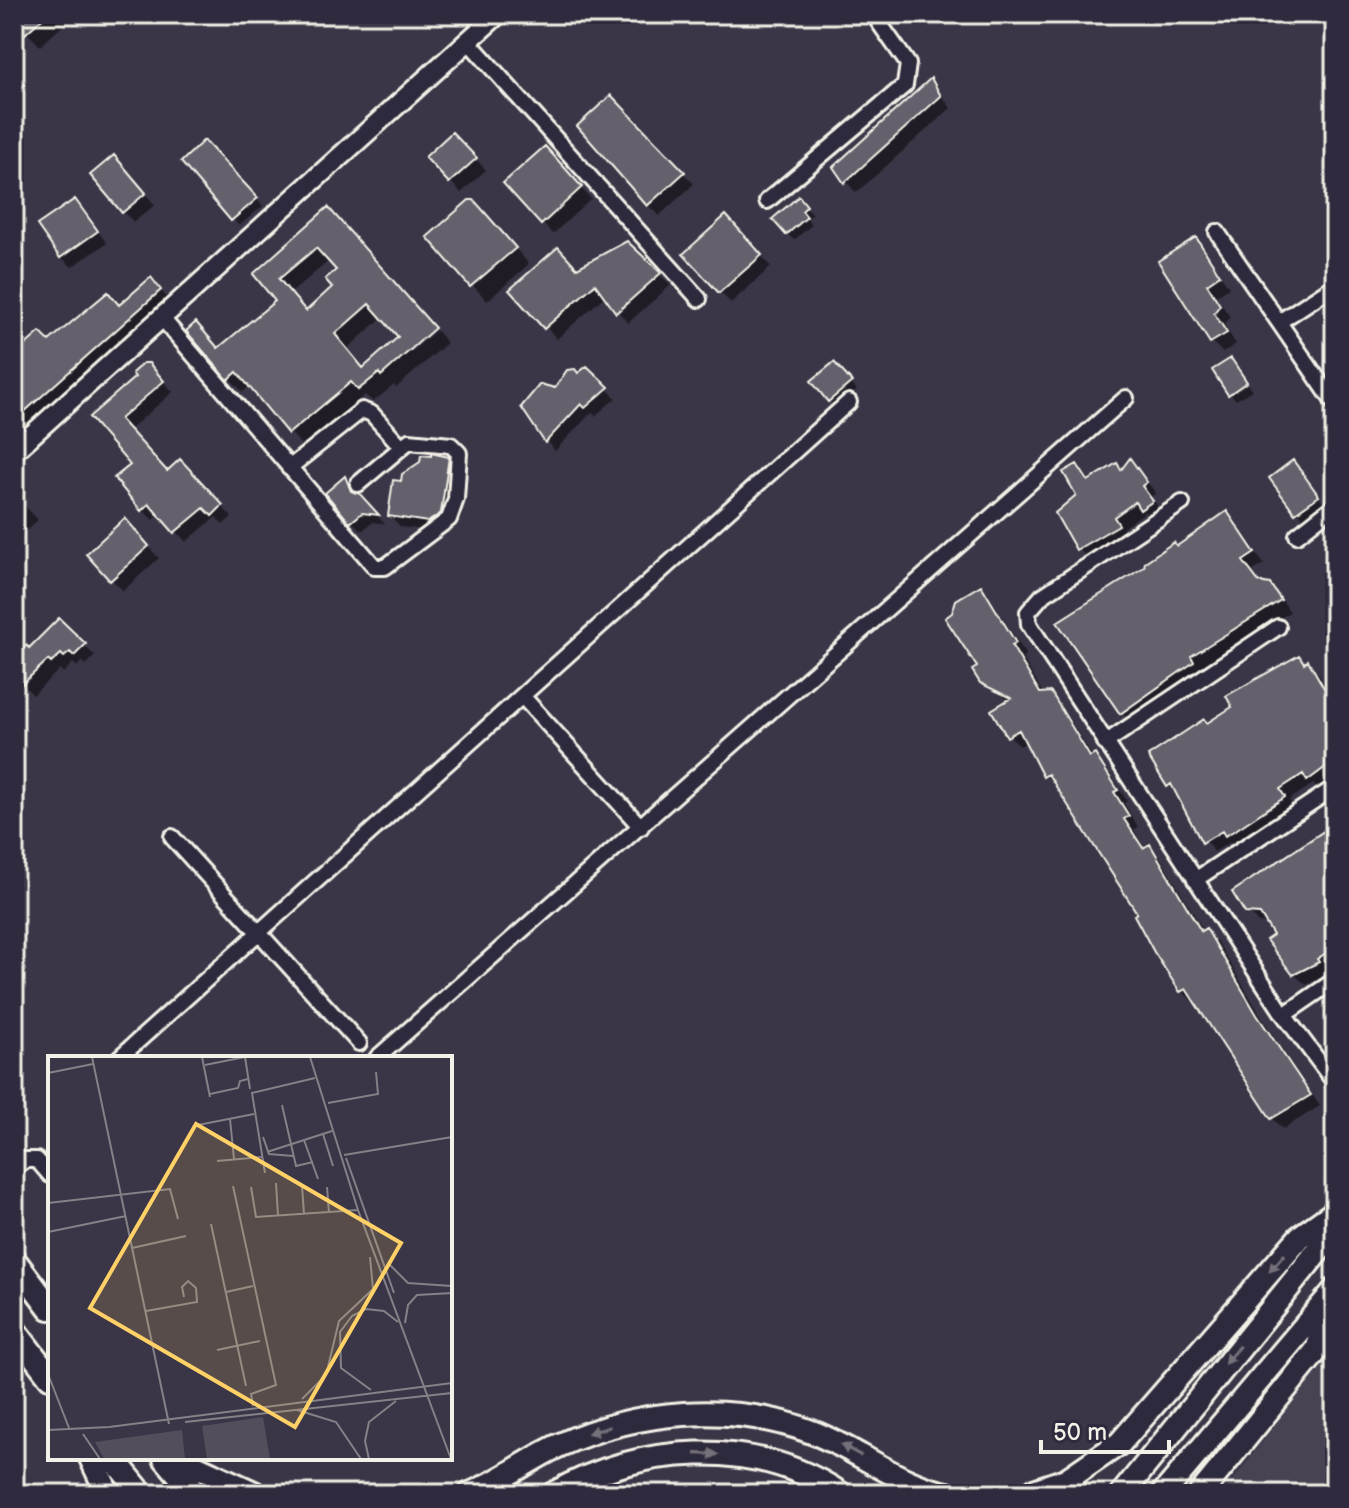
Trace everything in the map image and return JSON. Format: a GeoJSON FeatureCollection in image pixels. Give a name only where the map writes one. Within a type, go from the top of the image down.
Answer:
{"type":"FeatureCollection","features":[{"type":"Feature","properties":{"kind":"highway"},"geometry":{"type":"LineString","coordinates":[[1025,1494],[1084,1470],[1120,1443],[1300,1237],[1335,1212]]}},
{"type":"Feature","properties":{"kind":"highway"},"geometry":{"type":"LineString","coordinates":[[1122,1494],[1335,1230]]}},
{"type":"Feature","properties":{"kind":"highway"},"geometry":{"type":"LineString","coordinates":[[14,1260],[48,1305]]}},
{"type":"Feature","properties":{"kind":"highway"},"geometry":{"type":"LineString","coordinates":[[1163,1494],[1335,1291]]}},
{"type":"Feature","properties":{"kind":"highway"},"geometry":{"type":"LineString","coordinates":[[1200,1494],[1317,1350],[1335,1291]]}},
{"type":"Feature","properties":{"kind":"highway"},"geometry":{"type":"LineString","coordinates":[[14,1330],[48,1374]]}},
{"type":"Feature","properties":{"kind":"highway"},"geometry":{"type":"LineString","coordinates":[[470,1494],[559,1445],[604,1428],[649,1418],[718,1414],[765,1418],[809,1431],[897,1477],[947,1494]]}},
{"type":"Feature","properties":{"kind":"highway"},"geometry":{"type":"LineString","coordinates":[[553,1494],[588,1476],[637,1460],[706,1453],[771,1464],[812,1478],[841,1494]]}},
{"type":"Feature","properties":{"kind":"highway"},"geometry":{"type":"LineString","coordinates":[[92,1460],[108,1494]]}},
{"type":"Feature","properties":{"kind":"highway"},"geometry":{"type":"LineString","coordinates":[[115,1460],[142,1494]]}},
{"type":"Feature","properties":{"kind":"highway"},"geometry":{"type":"LineString","coordinates":[[167,1460],[195,1494]]}},
{"type":"Feature","properties":{"kind":"highway"},"geometry":{"type":"LineString","coordinates":[[182,1460],[256,1494]]}},
{"type":"Feature","properties":{"kind":"street"},"geometry":{"type":"LineString","coordinates":[[14,451],[498,14]]}},
{"type":"Feature","properties":{"kind":"street"},"geometry":{"type":"LineString","coordinates":[[767,201],[905,85],[908,64],[873,14]]}},
{"type":"Feature","properties":{"kind":"street"},"geometry":{"type":"LineString","coordinates":[[468,41],[699,299]]}},
{"type":"Feature","properties":{"kind":"street"},"geometry":{"type":"LineString","coordinates":[[1217,232],[1335,404]]}},
{"type":"Feature","properties":{"kind":"street"},"geometry":{"type":"LineString","coordinates":[[1279,322],[1335,285]]}},
{"type":"Feature","properties":{"kind":"street"},"geometry":{"type":"LineString","coordinates":[[161,317],[371,563],[385,567],[445,524],[456,499],[460,458],[455,448],[413,440],[401,446],[358,484]]}},
{"type":"Feature","properties":{"kind":"street"},"geometry":{"type":"LineString","coordinates":[[379,1056],[1126,398]]}},
{"type":"Feature","properties":{"kind":"street"},"geometry":{"type":"LineString","coordinates":[[121,1056],[849,402]]}},
{"type":"Feature","properties":{"kind":"street"},"geometry":{"type":"LineString","coordinates":[[289,468],[362,410],[372,414],[401,446]]}},
{"type":"Feature","properties":{"kind":"street"},"geometry":{"type":"LineString","coordinates":[[1182,503],[1042,596],[1028,612],[1034,635],[1284,1015],[1335,1083]]}},
{"type":"Feature","properties":{"kind":"street"},"geometry":{"type":"LineString","coordinates":[[1297,535],[1335,505]]}},
{"type":"Feature","properties":{"kind":"street"},"geometry":{"type":"LineString","coordinates":[[1105,743],[1278,627]]}},
{"type":"Feature","properties":{"kind":"street"},"geometry":{"type":"LineString","coordinates":[[523,697],[641,827]]}},
{"type":"Feature","properties":{"kind":"street"},"geometry":{"type":"LineString","coordinates":[[1195,880],[1335,787]]}},
{"type":"Feature","properties":{"kind":"street"},"geometry":{"type":"LineString","coordinates":[[172,837],[359,1043]]}},
{"type":"Feature","properties":{"kind":"street"},"geometry":{"type":"LineString","coordinates":[[1284,1015],[1335,980]]}},
{"type":"Feature","properties":{"kind":"street"},"geometry":{"type":"LineString","coordinates":[[14,1168],[25,1160],[37,1160],[48,1173]]}},
{"type":"Feature","properties":{"kind":"shaded area"},"geometry":{"type":"Polygon","coordinates":[[[1335,1348],[1335,1494],[1223,1494],[1328,1355],[1335,1348]]]}},
{"type":"Feature","properties":{"kind":"building"},"geometry":{"type":"Polygon","coordinates":[[[14,14],[47,14],[25,34],[14,22],[14,14]]]}},
{"type":"Feature","properties":{"kind":"building"},"geometry":{"type":"Polygon","coordinates":[[[931,78],[941,96],[844,183],[833,167],[931,78]]]}},
{"type":"Feature","properties":{"kind":"building"},"geometry":{"type":"Polygon","coordinates":[[[611,95],[685,172],[647,206],[577,126],[611,95]]]}},
{"type":"Feature","properties":{"kind":"building"},"geometry":{"type":"Polygon","coordinates":[[[452,132],[477,158],[449,183],[425,157],[452,132]]]}},
{"type":"Feature","properties":{"kind":"building"},"geometry":{"type":"Polygon","coordinates":[[[204,140],[258,198],[231,221],[181,162],[204,140]]]}},
{"type":"Feature","properties":{"kind":"building"},"geometry":{"type":"Polygon","coordinates":[[[545,146],[582,187],[541,225],[503,183],[545,146]]]}},
{"type":"Feature","properties":{"kind":"building"},"geometry":{"type":"Polygon","coordinates":[[[114,155],[146,193],[122,213],[90,175],[114,155]]]}},
{"type":"Feature","properties":{"kind":"building"},"geometry":{"type":"Polygon","coordinates":[[[799,196],[807,206],[802,211],[807,217],[786,235],[772,219],[799,196]]]}},
{"type":"Feature","properties":{"kind":"building"},"geometry":{"type":"Polygon","coordinates":[[[75,199],[98,231],[60,258],[37,225],[75,199]]]}},
{"type":"Feature","properties":{"kind":"building"},"geometry":{"type":"Polygon","coordinates":[[[469,200],[474,200],[516,248],[470,287],[427,237],[469,200]]]}},
{"type":"Feature","properties":{"kind":"building"},"geometry":{"type":"Polygon","coordinates":[[[328,207],[435,328],[381,376],[379,373],[358,390],[351,382],[288,434],[237,372],[228,380],[186,331],[196,322],[218,348],[275,301],[253,274],[328,207]],[[316,248],[279,279],[306,311],[332,287],[325,279],[336,270],[316,248]],[[369,304],[335,334],[363,368],[398,337],[369,304]]]}},
{"type":"Feature","properties":{"kind":"building"},"geometry":{"type":"Polygon","coordinates":[[[726,215],[762,255],[719,293],[683,254],[726,215]]]}},
{"type":"Feature","properties":{"kind":"building"},"geometry":{"type":"Polygon","coordinates":[[[1196,237],[1220,275],[1207,284],[1220,305],[1214,313],[1227,333],[1210,343],[1158,261],[1196,237]]]}},
{"type":"Feature","properties":{"kind":"building"},"geometry":{"type":"Polygon","coordinates":[[[627,241],[661,273],[616,313],[595,284],[544,329],[509,290],[558,247],[577,268],[627,241]]]}},
{"type":"Feature","properties":{"kind":"building"},"geometry":{"type":"Polygon","coordinates":[[[151,277],[161,290],[14,421],[14,355],[40,332],[49,341],[108,292],[119,305],[151,277]]]}},
{"type":"Feature","properties":{"kind":"building"},"geometry":{"type":"Polygon","coordinates":[[[1231,358],[1247,382],[1228,395],[1212,370],[1231,358]]]}},
{"type":"Feature","properties":{"kind":"building"},"geometry":{"type":"Polygon","coordinates":[[[834,362],[852,382],[828,402],[811,381],[834,362]]]}},
{"type":"Feature","properties":{"kind":"building"},"geometry":{"type":"Polygon","coordinates":[[[143,363],[149,363],[164,381],[120,419],[167,471],[180,459],[223,505],[212,516],[204,508],[174,533],[149,504],[141,511],[114,478],[130,465],[89,417],[135,377],[132,373],[143,363]]]}},
{"type":"Feature","properties":{"kind":"building"},"geometry":{"type":"Polygon","coordinates":[[[587,366],[609,387],[585,408],[581,404],[545,443],[521,407],[540,384],[555,388],[567,370],[575,369],[578,373],[587,366]]]}},
{"type":"Feature","properties":{"kind":"building"},"geometry":{"type":"Polygon","coordinates":[[[431,453],[449,457],[441,513],[428,522],[388,516],[393,480],[401,481],[402,474],[420,462],[421,455],[431,456],[431,453]]]}},
{"type":"Feature","properties":{"kind":"building"},"geometry":{"type":"Polygon","coordinates":[[[1130,458],[1147,482],[1142,486],[1153,501],[1140,510],[1135,502],[1114,517],[1119,525],[1076,550],[1055,513],[1076,495],[1063,472],[1077,464],[1088,481],[1117,463],[1121,470],[1130,458]]]}},
{"type":"Feature","properties":{"kind":"building"},"geometry":{"type":"Polygon","coordinates":[[[1293,460],[1319,496],[1295,513],[1269,478],[1293,460]]]}},
{"type":"Feature","properties":{"kind":"building"},"geometry":{"type":"Polygon","coordinates":[[[345,476],[351,491],[360,494],[379,515],[362,513],[350,523],[325,493],[345,476]]]}},
{"type":"Feature","properties":{"kind":"building"},"geometry":{"type":"Polygon","coordinates":[[[1227,511],[1255,553],[1243,561],[1259,582],[1270,584],[1281,600],[1191,656],[1194,662],[1120,714],[1057,622],[1144,567],[1145,562],[1174,542],[1177,546],[1227,511]]]}},
{"type":"Feature","properties":{"kind":"building"},"geometry":{"type":"Polygon","coordinates":[[[125,518],[149,546],[110,581],[86,554],[125,518]]]}},
{"type":"Feature","properties":{"kind":"building"},"geometry":{"type":"Polygon","coordinates":[[[981,585],[1016,643],[1012,646],[1040,693],[1051,692],[1090,757],[1095,754],[1118,790],[1114,792],[1129,816],[1124,819],[1143,848],[1150,844],[1201,931],[1206,928],[1257,1015],[1311,1095],[1271,1119],[1186,989],[1180,992],[1154,952],[1134,915],[1137,913],[1048,774],[1043,777],[1019,730],[1007,737],[991,710],[1011,698],[980,683],[972,670],[977,667],[945,618],[952,613],[956,600],[981,585]]]}},
{"type":"Feature","properties":{"kind":"building"},"geometry":{"type":"Polygon","coordinates":[[[59,618],[86,644],[74,656],[70,652],[64,657],[61,654],[51,663],[48,660],[21,685],[14,678],[14,656],[26,645],[29,648],[59,618]]]}},
{"type":"Feature","properties":{"kind":"building"},"geometry":{"type":"Polygon","coordinates":[[[1299,655],[1304,663],[1308,660],[1335,707],[1335,760],[1307,781],[1303,774],[1280,789],[1285,797],[1237,829],[1225,836],[1222,831],[1202,843],[1171,784],[1167,787],[1148,756],[1204,719],[1207,723],[1232,707],[1226,696],[1299,655]]]}},
{"type":"Feature","properties":{"kind":"building"},"geometry":{"type":"Polygon","coordinates":[[[1327,829],[1335,841],[1335,947],[1317,959],[1319,962],[1293,975],[1266,940],[1273,935],[1260,914],[1245,913],[1232,892],[1327,829]]]}}]}
